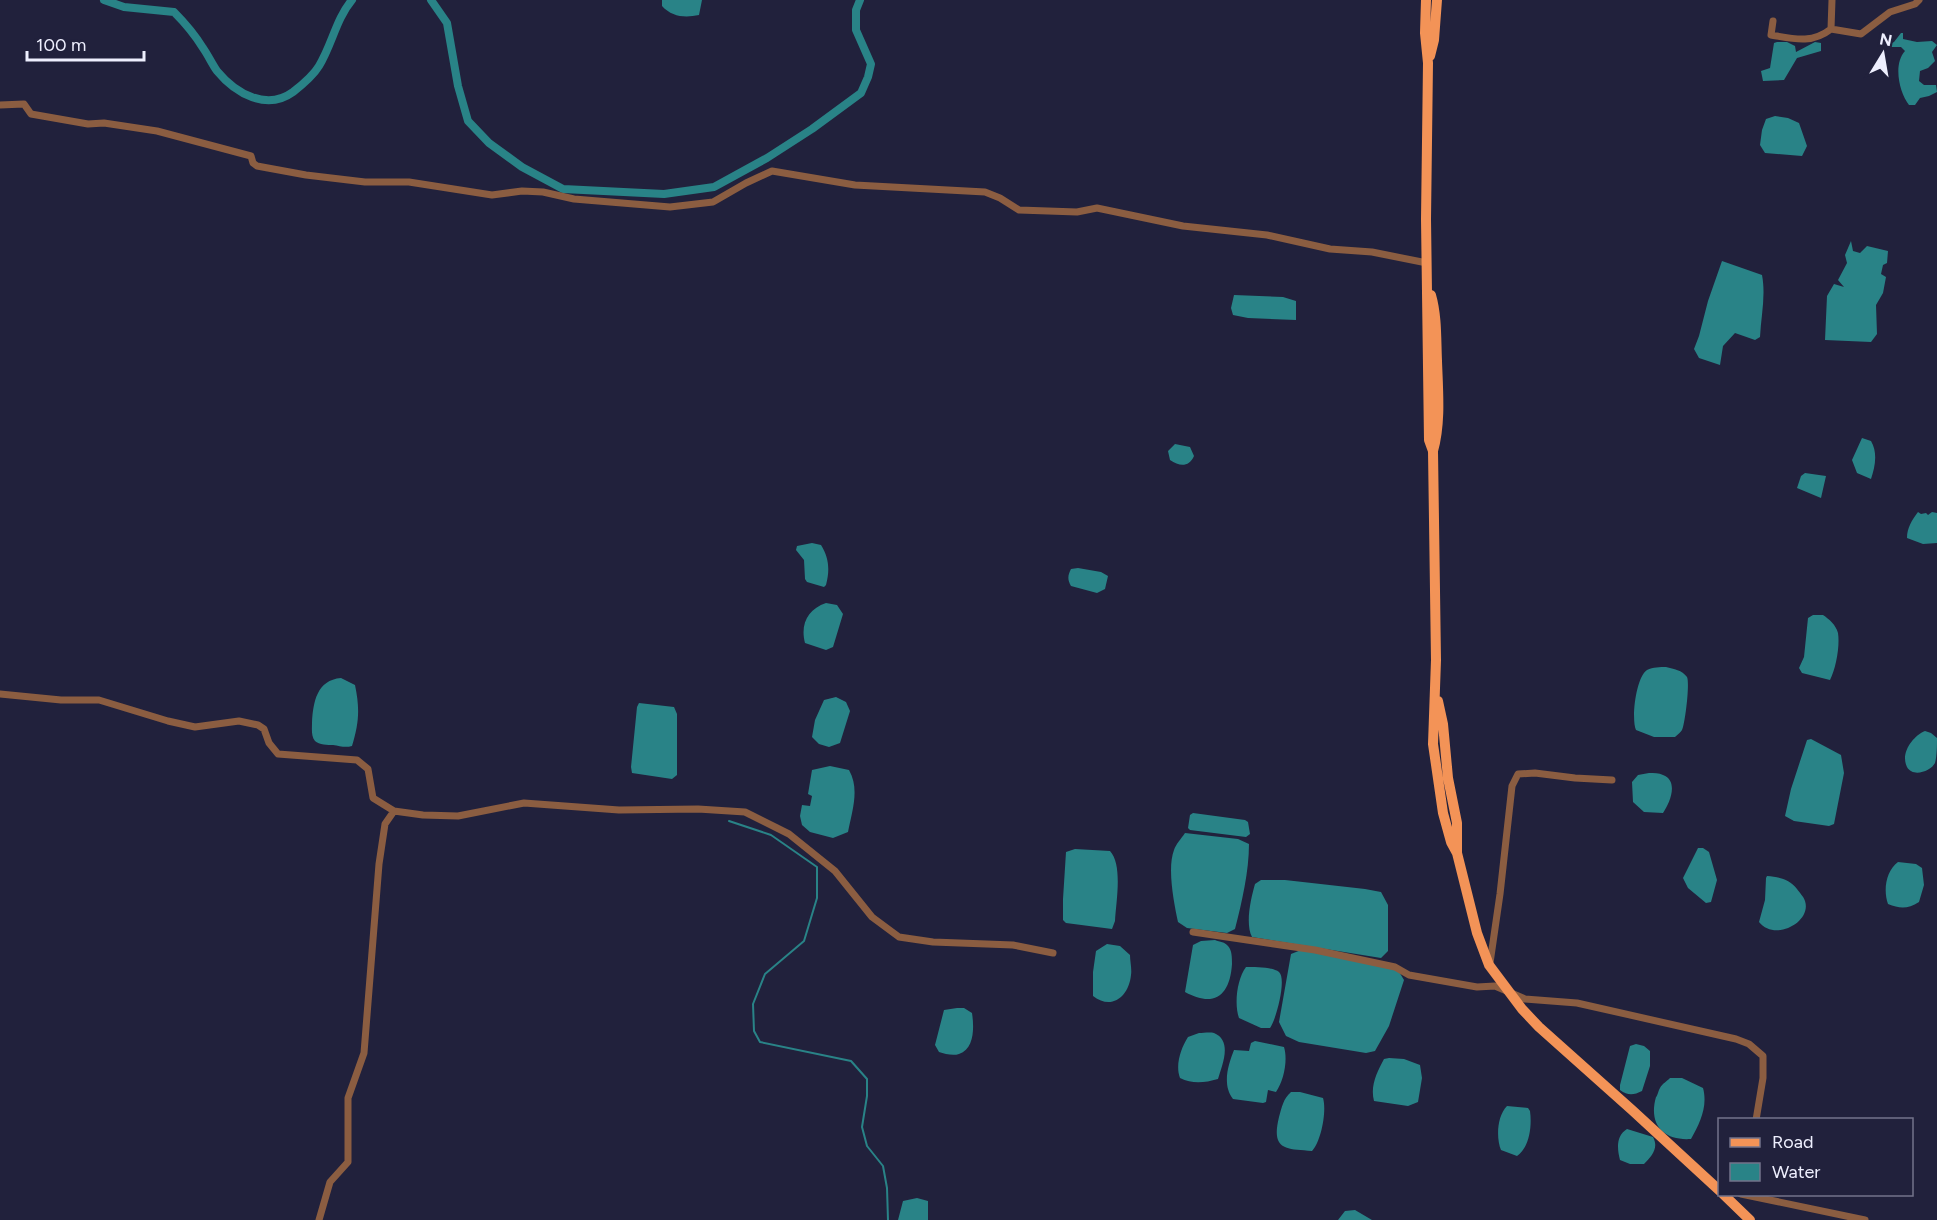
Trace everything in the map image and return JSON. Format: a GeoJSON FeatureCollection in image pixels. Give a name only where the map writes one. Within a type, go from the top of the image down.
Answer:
{"type":"FeatureCollection","features":[{"type":"Feature","properties":{"kind":"main road"},"geometry":{"type":"LineString","coordinates":[[1426,0],[1425,33],[1428,63],[1425,219],[1427,283],[1436,320],[1438,422],[1437,437],[1432,451],[1436,602],[1436,691],[1433,726],[1443,813],[1451,842],[1457,853],[1477,933],[1489,965],[1508,993],[1539,1027],[1718,1190]]}},
{"type":"Feature","properties":{"kind":"main road"},"geometry":{"type":"LineString","coordinates":[[1428,63],[1434,40],[1437,0]]}},
{"type":"Feature","properties":{"kind":"main road"},"geometry":{"type":"LineString","coordinates":[[1725,1196],[1750,1220]]}},
{"type":"Feature","properties":{"kind":"street"},"geometry":{"type":"LineString","coordinates":[[1831,29],[1832,0]]}},
{"type":"Feature","properties":{"kind":"street"},"geometry":{"type":"LineString","coordinates":[[1773,21],[1771,35],[1782,37],[1811,40],[1821,37],[1831,29],[1861,34],[1890,12],[1915,4],[1919,0]]}},
{"type":"Feature","properties":{"kind":"street"},"geometry":{"type":"LineString","coordinates":[[0,105],[24,104],[31,114],[88,124],[104,123],[157,131],[251,156],[253,163],[257,166],[365,182],[409,182],[492,195],[522,191],[543,192],[574,199],[670,207],[713,202],[772,171],[855,184],[985,192],[1019,210],[1077,212],[1097,208],[1183,226],[1267,236],[1330,249],[1372,252],[1427,263]]}},
{"type":"Feature","properties":{"kind":"street"},"geometry":{"type":"LineString","coordinates":[[0,694],[61,700],[99,700],[195,727],[239,721],[258,725],[264,729],[269,743],[278,754],[357,760],[368,769],[373,798],[394,811],[458,816],[524,803],[619,810],[698,809],[745,812],[789,834],[835,871],[872,917],[899,937],[933,942],[1013,945],[1053,953]]}},
{"type":"Feature","properties":{"kind":"street"},"geometry":{"type":"LineString","coordinates":[[1489,965],[1500,894],[1512,786],[1518,774],[1535,773],[1612,780]]}},
{"type":"Feature","properties":{"kind":"street"},"geometry":{"type":"LineString","coordinates":[[319,1220],[330,1182],[348,1162],[348,1098],[364,1053],[379,864],[385,824],[394,811]]}},
{"type":"Feature","properties":{"kind":"street"},"geometry":{"type":"LineString","coordinates":[[1193,932],[1315,950],[1395,967],[1409,975],[1477,987],[1495,986],[1526,999],[1576,1003],[1736,1039],[1749,1044],[1763,1056],[1763,1078],[1756,1118]]}},
{"type":"Feature","properties":{"kind":"street"},"geometry":{"type":"LineString","coordinates":[[1751,1196],[1865,1220]]}},
{"type":"Feature","properties":{"kind":"water"},"geometry":{"type":"Polygon","coordinates":[[[662,0],[702,0],[699,15],[679,16],[662,6],[662,0]]]}},
{"type":"Feature","properties":{"kind":"water"},"geometry":{"type":"Polygon","coordinates":[[[1903,33],[1903,39],[1917,42],[1932,41],[1937,45],[1932,52],[1935,61],[1928,68],[1920,71],[1919,81],[1924,85],[1936,85],[1937,92],[1920,98],[1915,105],[1909,105],[1900,86],[1899,63],[1905,51],[1901,47],[1890,47],[1890,44],[1903,33]]]}},
{"type":"Feature","properties":{"kind":"water"},"geometry":{"type":"Polygon","coordinates":[[[1787,42],[1795,46],[1796,52],[1815,42],[1821,43],[1821,51],[1797,58],[1784,80],[1763,81],[1761,71],[1770,68],[1774,43],[1787,42]]]}},
{"type":"Feature","properties":{"kind":"water"},"geometry":{"type":"Polygon","coordinates":[[[1775,116],[1799,123],[1807,146],[1802,156],[1765,153],[1760,145],[1762,130],[1766,119],[1775,116]]]}},
{"type":"Feature","properties":{"kind":"water"},"geometry":{"type":"Polygon","coordinates":[[[1851,241],[1853,251],[1860,253],[1867,246],[1888,251],[1887,263],[1883,265],[1881,274],[1886,277],[1883,293],[1876,305],[1877,334],[1871,342],[1825,340],[1827,296],[1834,284],[1844,287],[1838,280],[1847,263],[1845,255],[1851,241]]]}},
{"type":"Feature","properties":{"kind":"water"},"geometry":{"type":"Polygon","coordinates":[[[1722,261],[1762,275],[1763,298],[1760,337],[1755,340],[1735,333],[1723,346],[1720,365],[1699,358],[1694,349],[1722,261]]]}},
{"type":"Feature","properties":{"kind":"water"},"geometry":{"type":"Polygon","coordinates":[[[1234,295],[1283,297],[1296,301],[1296,320],[1248,318],[1233,315],[1231,308],[1234,295]]]}},
{"type":"Feature","properties":{"kind":"water"},"geometry":{"type":"Polygon","coordinates":[[[1862,438],[1871,441],[1875,450],[1875,465],[1871,479],[1857,473],[1852,460],[1862,438]]]}},
{"type":"Feature","properties":{"kind":"water"},"geometry":{"type":"Polygon","coordinates":[[[1175,444],[1190,447],[1194,456],[1190,462],[1181,465],[1170,460],[1168,451],[1175,444]]]}},
{"type":"Feature","properties":{"kind":"water"},"geometry":{"type":"Polygon","coordinates":[[[1805,473],[1826,476],[1821,498],[1797,488],[1801,476],[1805,473]]]}},
{"type":"Feature","properties":{"kind":"water"},"geometry":{"type":"Polygon","coordinates":[[[1918,512],[1928,515],[1932,512],[1937,513],[1937,543],[1923,544],[1907,538],[1910,524],[1918,512]]]}},
{"type":"Feature","properties":{"kind":"water"},"geometry":{"type":"Polygon","coordinates":[[[812,543],[821,545],[827,559],[828,574],[824,587],[807,582],[804,560],[796,550],[797,546],[812,543]]]}},
{"type":"Feature","properties":{"kind":"water"},"geometry":{"type":"Polygon","coordinates":[[[1071,569],[1101,572],[1108,576],[1105,589],[1097,593],[1071,586],[1068,579],[1069,573],[1071,569]]]}},
{"type":"Feature","properties":{"kind":"water"},"geometry":{"type":"Polygon","coordinates":[[[826,603],[837,605],[843,614],[833,647],[826,650],[805,643],[804,630],[810,613],[826,603]]]}},
{"type":"Feature","properties":{"kind":"water"},"geometry":{"type":"Polygon","coordinates":[[[1813,615],[1823,615],[1834,625],[1838,633],[1837,657],[1830,680],[1802,673],[1799,668],[1804,657],[1808,618],[1813,615]]]}},
{"type":"Feature","properties":{"kind":"water"},"geometry":{"type":"Polygon","coordinates":[[[1666,667],[1680,671],[1687,677],[1688,695],[1684,720],[1682,730],[1675,737],[1654,737],[1636,730],[1634,717],[1637,689],[1647,670],[1666,667]]]}},
{"type":"Feature","properties":{"kind":"water"},"geometry":{"type":"Polygon","coordinates":[[[341,678],[355,685],[358,701],[356,730],[352,746],[347,747],[319,743],[315,741],[312,732],[315,700],[318,693],[326,683],[341,678]]]}},
{"type":"Feature","properties":{"kind":"water"},"geometry":{"type":"Polygon","coordinates":[[[836,697],[846,702],[850,711],[840,743],[829,747],[819,744],[812,737],[815,720],[824,700],[836,697]]]}},
{"type":"Feature","properties":{"kind":"water"},"geometry":{"type":"Polygon","coordinates":[[[639,703],[674,707],[677,714],[677,775],[672,779],[632,773],[639,703]]]}},
{"type":"Feature","properties":{"kind":"water"},"geometry":{"type":"Polygon","coordinates":[[[1925,731],[1937,738],[1937,754],[1933,766],[1917,773],[1907,767],[1905,756],[1912,741],[1925,731]]]}},
{"type":"Feature","properties":{"kind":"water"},"geometry":{"type":"Polygon","coordinates":[[[1811,739],[1841,755],[1844,773],[1834,824],[1829,826],[1794,821],[1785,816],[1807,740],[1811,739]]]}},
{"type":"Feature","properties":{"kind":"water"},"geometry":{"type":"Polygon","coordinates":[[[830,766],[849,770],[855,792],[848,832],[833,838],[810,832],[802,825],[800,816],[802,805],[810,806],[812,796],[808,794],[812,770],[830,766]]]}},
{"type":"Feature","properties":{"kind":"water"},"geometry":{"type":"Polygon","coordinates":[[[1661,774],[1671,782],[1672,792],[1663,813],[1644,812],[1633,802],[1632,782],[1638,775],[1661,774]]]}},
{"type":"Feature","properties":{"kind":"water"},"geometry":{"type":"Polygon","coordinates":[[[1193,813],[1245,820],[1248,822],[1250,834],[1246,837],[1190,830],[1188,828],[1190,815],[1193,813]]]}},
{"type":"Feature","properties":{"kind":"water"},"geometry":{"type":"Polygon","coordinates":[[[1185,833],[1238,839],[1249,844],[1238,919],[1235,929],[1227,933],[1187,928],[1178,922],[1171,866],[1175,848],[1185,833]]]}},
{"type":"Feature","properties":{"kind":"water"},"geometry":{"type":"Polygon","coordinates":[[[1698,848],[1709,852],[1717,880],[1711,902],[1706,903],[1688,888],[1683,878],[1698,848]]]}},
{"type":"Feature","properties":{"kind":"water"},"geometry":{"type":"Polygon","coordinates":[[[1075,849],[1110,851],[1114,857],[1118,884],[1115,921],[1112,929],[1066,923],[1063,920],[1066,852],[1075,849]]]}},
{"type":"Feature","properties":{"kind":"water"},"geometry":{"type":"Polygon","coordinates":[[[1898,862],[1916,864],[1922,868],[1924,885],[1919,902],[1908,907],[1888,904],[1886,887],[1888,876],[1898,862]]]}},
{"type":"Feature","properties":{"kind":"water"},"geometry":{"type":"Polygon","coordinates":[[[1767,876],[1791,883],[1804,899],[1806,909],[1803,916],[1791,927],[1774,930],[1766,928],[1759,922],[1765,900],[1767,876]]]}},
{"type":"Feature","properties":{"kind":"water"},"geometry":{"type":"Polygon","coordinates":[[[1261,880],[1285,880],[1381,892],[1388,905],[1388,951],[1381,958],[1252,937],[1249,925],[1250,903],[1255,884],[1261,880]]]}},
{"type":"Feature","properties":{"kind":"water"},"geometry":{"type":"Polygon","coordinates":[[[1215,940],[1227,945],[1231,952],[1231,975],[1228,984],[1219,996],[1212,999],[1195,997],[1185,992],[1193,945],[1201,941],[1215,940]]]}},
{"type":"Feature","properties":{"kind":"water"},"geometry":{"type":"Polygon","coordinates":[[[1107,944],[1120,946],[1130,955],[1131,970],[1130,983],[1123,995],[1107,1002],[1093,996],[1093,972],[1096,951],[1107,944]]]}},
{"type":"Feature","properties":{"kind":"water"},"geometry":{"type":"Polygon","coordinates":[[[1301,950],[1398,970],[1404,980],[1389,1026],[1375,1051],[1366,1053],[1299,1042],[1286,1036],[1279,1022],[1291,954],[1301,950]]]}},
{"type":"Feature","properties":{"kind":"water"},"geometry":{"type":"Polygon","coordinates":[[[1246,967],[1273,969],[1281,976],[1280,1000],[1270,1028],[1261,1028],[1239,1018],[1237,992],[1240,978],[1246,967]]]}},
{"type":"Feature","properties":{"kind":"water"},"geometry":{"type":"Polygon","coordinates":[[[964,1008],[972,1013],[971,1042],[959,1054],[939,1052],[935,1045],[944,1010],[964,1008]]]}},
{"type":"Feature","properties":{"kind":"water"},"geometry":{"type":"Polygon","coordinates":[[[1199,1033],[1214,1033],[1223,1042],[1225,1054],[1218,1079],[1198,1082],[1180,1078],[1178,1062],[1183,1046],[1188,1037],[1199,1033]]]}},
{"type":"Feature","properties":{"kind":"water"},"geometry":{"type":"Polygon","coordinates":[[[1255,1041],[1284,1047],[1285,1052],[1281,1082],[1276,1092],[1268,1090],[1266,1102],[1263,1103],[1233,1099],[1227,1081],[1228,1068],[1234,1050],[1249,1051],[1251,1043],[1255,1041]]]}},
{"type":"Feature","properties":{"kind":"water"},"geometry":{"type":"Polygon","coordinates":[[[1636,1044],[1650,1051],[1650,1066],[1642,1091],[1628,1094],[1620,1090],[1620,1085],[1630,1046],[1636,1044]]]}},
{"type":"Feature","properties":{"kind":"water"},"geometry":{"type":"Polygon","coordinates":[[[1384,1059],[1404,1059],[1420,1065],[1422,1078],[1418,1102],[1408,1106],[1374,1101],[1375,1079],[1384,1059]]]}},
{"type":"Feature","properties":{"kind":"water"},"geometry":{"type":"Polygon","coordinates":[[[1670,1078],[1682,1078],[1703,1088],[1704,1108],[1691,1139],[1681,1139],[1666,1134],[1656,1123],[1654,1107],[1656,1097],[1661,1087],[1670,1078]]]}},
{"type":"Feature","properties":{"kind":"water"},"geometry":{"type":"Polygon","coordinates":[[[1291,1092],[1323,1098],[1322,1126],[1318,1141],[1312,1151],[1288,1148],[1279,1142],[1277,1128],[1279,1117],[1284,1100],[1291,1092]]]}},
{"type":"Feature","properties":{"kind":"water"},"geometry":{"type":"Polygon","coordinates":[[[1507,1106],[1528,1108],[1530,1111],[1529,1135],[1525,1147],[1517,1156],[1501,1150],[1499,1145],[1499,1121],[1507,1106]]]}},
{"type":"Feature","properties":{"kind":"water"},"geometry":{"type":"Polygon","coordinates":[[[1627,1129],[1653,1137],[1655,1141],[1652,1155],[1644,1164],[1630,1164],[1620,1160],[1618,1143],[1621,1135],[1627,1129]]]}},
{"type":"Feature","properties":{"kind":"water"},"geometry":{"type":"Polygon","coordinates":[[[917,1198],[928,1201],[928,1220],[898,1220],[903,1201],[917,1198]]]}},
{"type":"Feature","properties":{"kind":"water"},"geometry":{"type":"Polygon","coordinates":[[[1355,1210],[1372,1220],[1338,1220],[1345,1211],[1355,1210]]]}},
{"type":"Feature","properties":{"kind":"waterway"},"geometry":{"type":"LineString","coordinates":[[104,0],[124,7],[174,12],[193,34],[217,71],[233,87],[263,100],[273,100],[293,92],[317,70],[342,15],[352,0]]}},
{"type":"Feature","properties":{"kind":"waterway"},"geometry":{"type":"LineString","coordinates":[[431,0],[447,23],[458,86],[468,121],[489,143],[522,167],[563,189],[664,194],[714,187],[767,158],[861,93],[871,64],[856,30],[856,10],[860,0]]}},
{"type":"Feature","properties":{"kind":"waterway"},"geometry":{"type":"LineString","coordinates":[[729,821],[771,835],[817,867],[817,898],[804,941],[765,974],[753,1004],[754,1031],[760,1042],[851,1061],[867,1079],[862,1127],[867,1146],[883,1166],[887,1188],[888,1220]]}}]}
